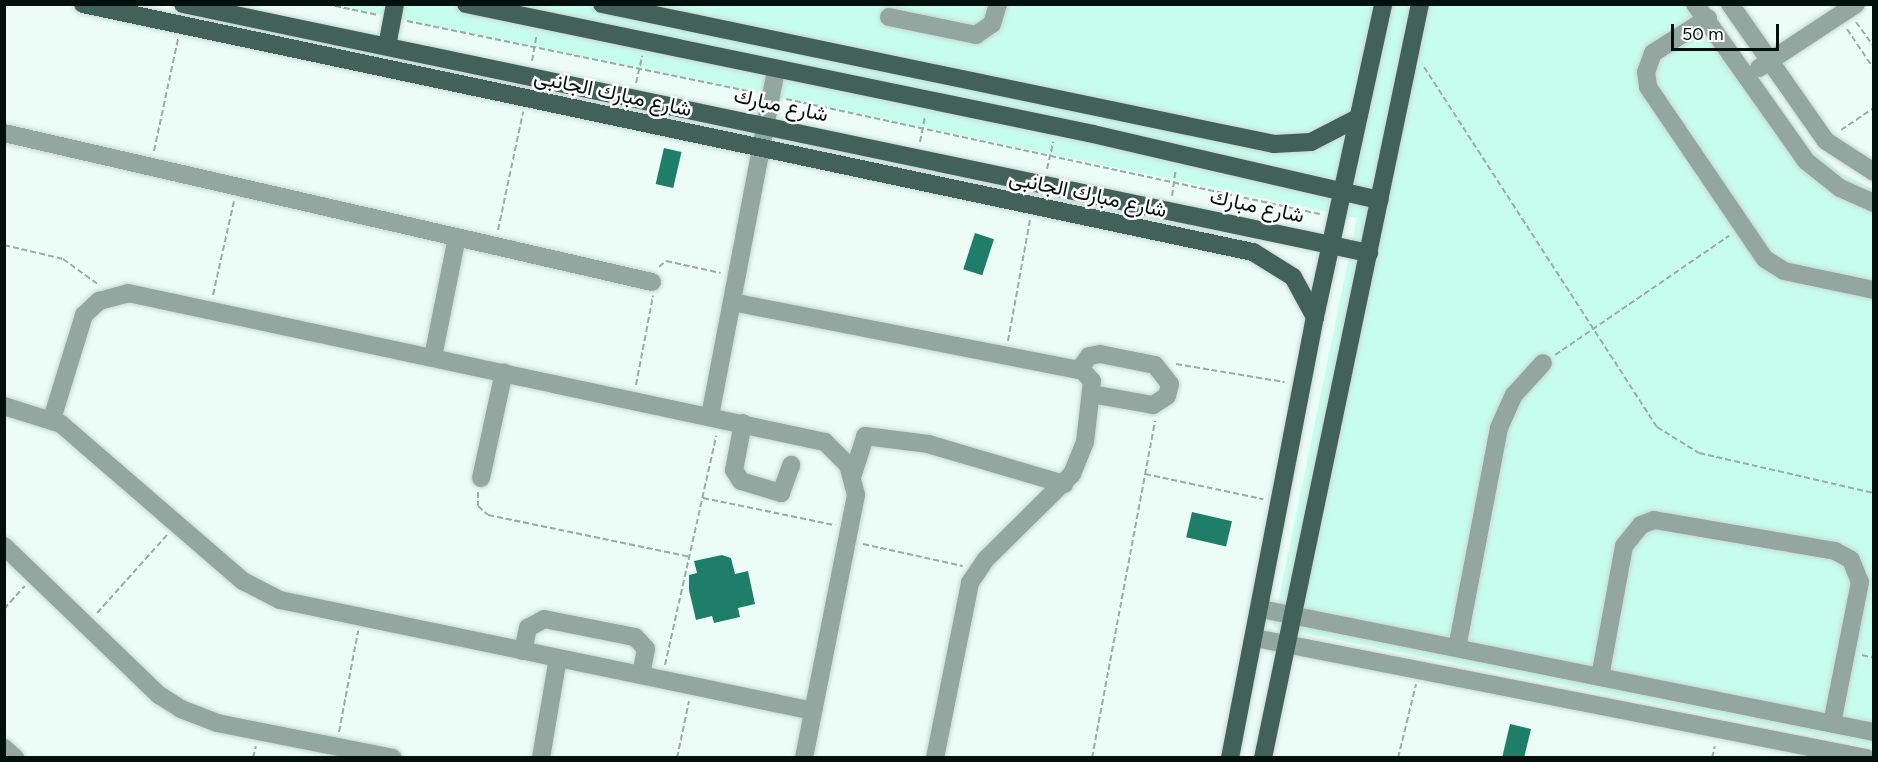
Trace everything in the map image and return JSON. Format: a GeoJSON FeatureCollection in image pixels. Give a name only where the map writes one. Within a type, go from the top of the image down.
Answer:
{"type":"FeatureCollection","features":[{"type":"Feature","properties":{"kind":"main road","name":"شارع مبارك الجانبى"},"geometry":{"type":"LineString","coordinates":[[83,4],[1253,252],[1293,277],[1315,317]]}},
{"type":"Feature","properties":{"kind":"main road","name":"شارع مبارك"},"geometry":{"type":"LineString","coordinates":[[183,4],[1369,253]]}},
{"type":"Feature","properties":{"kind":"main road","name":"شارع مبارك"},"geometry":{"type":"LineString","coordinates":[[466,4],[1056,126],[1379,200]]}},
{"type":"Feature","properties":{"kind":"main road"},"geometry":{"type":"LineString","coordinates":[[602,4],[1051,100],[1274,144],[1311,142],[1358,118]]}},
{"type":"Feature","properties":{"kind":"main road"},"geometry":{"type":"LineString","coordinates":[[1230,758],[1261,609],[1315,317],[1383,4]]}},
{"type":"Feature","properties":{"kind":"main road"},"geometry":{"type":"LineString","coordinates":[[1263,758],[1420,4]]}},
{"type":"Feature","properties":{"kind":"main road"},"geometry":{"type":"LineString","coordinates":[[387,46],[394,11]]}},
{"type":"Feature","properties":{"kind":"main road"},"geometry":{"type":"LineString","coordinates":[[626,38],[669,18]]}},
{"type":"Feature","properties":{"kind":"main road"},"geometry":{"type":"LineString","coordinates":[[1051,100],[1093,134]]}},
{"type":"Feature","properties":{"kind":"street"},"geometry":{"type":"LineString","coordinates":[[889,17],[976,34],[992,24],[998,4]]}},
{"type":"Feature","properties":{"kind":"street"},"geometry":{"type":"LineString","coordinates":[[1695,4],[1708,18],[1806,161],[1840,188],[1874,203]]}},
{"type":"Feature","properties":{"kind":"street"},"geometry":{"type":"LineString","coordinates":[[1730,4],[1826,141],[1874,172]]}},
{"type":"Feature","properties":{"kind":"street"},"geometry":{"type":"LineString","coordinates":[[1747,76],[1847,10]]}},
{"type":"Feature","properties":{"kind":"street"},"geometry":{"type":"LineString","coordinates":[[1708,18],[1653,53],[1646,79],[1741,228],[1765,259],[1784,272],[1874,290]]}},
{"type":"Feature","properties":{"kind":"street"},"geometry":{"type":"LineString","coordinates":[[715,417],[732,302],[776,69]]}},
{"type":"Feature","properties":{"kind":"street"},"geometry":{"type":"LineString","coordinates":[[4,133],[654,284]]}},
{"type":"Feature","properties":{"kind":"street"},"geometry":{"type":"LineString","coordinates":[[434,357],[456,237]]}},
{"type":"Feature","properties":{"kind":"street"},"geometry":{"type":"LineString","coordinates":[[52,419],[80,325],[91,307],[108,296],[128,293],[825,442],[853,474]]}},
{"type":"Feature","properties":{"kind":"street"},"geometry":{"type":"LineString","coordinates":[[732,302],[1079,370],[1091,377],[1092,394],[1082,453],[1064,484],[978,570],[960,613],[935,758]]}},
{"type":"Feature","properties":{"kind":"street"},"geometry":{"type":"LineString","coordinates":[[1079,370],[1089,357],[1100,354],[1165,372],[1169,391],[1159,403],[1092,394]]}},
{"type":"Feature","properties":{"kind":"street"},"geometry":{"type":"LineString","coordinates":[[1456,648],[1499,428],[1514,394],[1543,363]]}},
{"type":"Feature","properties":{"kind":"street"},"geometry":{"type":"LineString","coordinates":[[481,478],[504,372]]}},
{"type":"Feature","properties":{"kind":"street"},"geometry":{"type":"LineString","coordinates":[[4,406],[52,419],[255,589],[280,600],[813,711]]}},
{"type":"Feature","properties":{"kind":"street"},"geometry":{"type":"LineString","coordinates":[[743,423],[734,470],[741,482],[781,493],[791,465]]}},
{"type":"Feature","properties":{"kind":"street"},"geometry":{"type":"LineString","coordinates":[[804,758],[856,495],[853,474],[865,436],[928,444],[1064,484]]}},
{"type":"Feature","properties":{"kind":"street"},"geometry":{"type":"LineString","coordinates":[[1600,677],[1624,546],[1641,525],[1654,520],[1835,551],[1851,560],[1860,582],[1832,723]]}},
{"type":"Feature","properties":{"kind":"street"},"geometry":{"type":"LineString","coordinates":[[4,546],[181,710],[217,723],[393,758]]}},
{"type":"Feature","properties":{"kind":"street"},"geometry":{"type":"LineString","coordinates":[[1261,609],[1874,732]]}},
{"type":"Feature","properties":{"kind":"street"},"geometry":{"type":"LineString","coordinates":[[523,651],[528,628],[544,619],[635,637],[646,649],[641,675]]}},
{"type":"Feature","properties":{"kind":"street"},"geometry":{"type":"LineString","coordinates":[[1255,638],[1866,758]]}},
{"type":"Feature","properties":{"kind":"street"},"geometry":{"type":"LineString","coordinates":[[541,758],[558,658]]}},
{"type":"Feature","properties":{"kind":"street"},"geometry":{"type":"LineString","coordinates":[[4,748],[15,758]]}},
{"type":"Feature","properties":{"kind":"path"},"geometry":{"type":"LineString","coordinates":[[326,4],[394,11],[534,48],[771,96],[1337,217]]}},
{"type":"Feature","properties":{"kind":"path"},"geometry":{"type":"LineString","coordinates":[[1847,10],[1874,47]]}},
{"type":"Feature","properties":{"kind":"path"},"geometry":{"type":"LineString","coordinates":[[1847,10],[1874,69]]}},
{"type":"Feature","properties":{"kind":"path"},"geometry":{"type":"LineString","coordinates":[[530,76],[539,20]]}},
{"type":"Feature","properties":{"kind":"path"},"geometry":{"type":"LineString","coordinates":[[151,167],[181,25]]}},
{"type":"Feature","properties":{"kind":"path"},"geometry":{"type":"LineString","coordinates":[[633,97],[645,41]]}},
{"type":"Feature","properties":{"kind":"path"},"geometry":{"type":"LineString","coordinates":[[1411,47],[1649,417],[1676,443],[1711,456],[1874,493]]}},
{"type":"Feature","properties":{"kind":"path"},"geometry":{"type":"LineString","coordinates":[[495,246],[526,98]]}},
{"type":"Feature","properties":{"kind":"path"},"geometry":{"type":"LineString","coordinates":[[917,157],[928,100]]}},
{"type":"Feature","properties":{"kind":"path"},"geometry":{"type":"LineString","coordinates":[[1826,141],[1874,108]]}},
{"type":"Feature","properties":{"kind":"path"},"geometry":{"type":"LineString","coordinates":[[1044,184],[1056,126]]}},
{"type":"Feature","properties":{"kind":"path"},"geometry":{"type":"LineString","coordinates":[[1169,210],[1178,154]]}},
{"type":"Feature","properties":{"kind":"path"},"geometry":{"type":"LineString","coordinates":[[210,310],[237,187]]}},
{"type":"Feature","properties":{"kind":"path"},"geometry":{"type":"LineString","coordinates":[[1006,356],[1032,205]]}},
{"type":"Feature","properties":{"kind":"path"},"geometry":{"type":"LineString","coordinates":[[1543,363],[1741,228]]}},
{"type":"Feature","properties":{"kind":"path"},"geometry":{"type":"LineString","coordinates":[[4,245],[63,259],[108,296]]}},
{"type":"Feature","properties":{"kind":"path"},"geometry":{"type":"LineString","coordinates":[[633,400],[654,284],[666,261],[737,276]]}},
{"type":"Feature","properties":{"kind":"path"},"geometry":{"type":"LineString","coordinates":[[1165,372],[1188,362],[1302,386]]}},
{"type":"Feature","properties":{"kind":"path"},"geometry":{"type":"LineString","coordinates":[[1092,758],[1159,403]]}},
{"type":"Feature","properties":{"kind":"path"},"geometry":{"type":"LineString","coordinates":[[662,680],[703,498],[715,417]]}},
{"type":"Feature","properties":{"kind":"path"},"geometry":{"type":"LineString","coordinates":[[1145,474],[1280,502]]}},
{"type":"Feature","properties":{"kind":"path"},"geometry":{"type":"LineString","coordinates":[[481,478],[477,502],[488,515],[690,557]]}},
{"type":"Feature","properties":{"kind":"path"},"geometry":{"type":"LineString","coordinates":[[703,498],[849,534],[978,570]]}},
{"type":"Feature","properties":{"kind":"path"},"geometry":{"type":"LineString","coordinates":[[87,624],[177,524]]}},
{"type":"Feature","properties":{"kind":"path"},"geometry":{"type":"LineString","coordinates":[[4,609],[36,575]]}},
{"type":"Feature","properties":{"kind":"path"},"geometry":{"type":"LineString","coordinates":[[336,746],[361,617]]}},
{"type":"Feature","properties":{"kind":"path"},"geometry":{"type":"LineString","coordinates":[[1398,758],[1419,670]]}},
{"type":"Feature","properties":{"kind":"path"},"geometry":{"type":"LineString","coordinates":[[678,758],[692,686]]}},
{"type":"Feature","properties":{"kind":"shaded area"},"geometry":{"type":"Polygon","coordinates":[[[333,5],[1708,5],[1806,143],[1839,172],[1873,189],[1873,747],[1273,627],[1357,218],[333,5]]]}},
{"type":"Feature","properties":{"kind":"building"},"geometry":{"type":"Polygon","coordinates":[[[664,148],[682,152],[673,188],[656,184],[664,148]]]}},
{"type":"Feature","properties":{"kind":"building"},"geometry":{"type":"Polygon","coordinates":[[[975,233],[994,239],[982,275],[963,269],[975,233]]]}},
{"type":"Feature","properties":{"kind":"building"},"geometry":{"type":"Polygon","coordinates":[[[1192,512],[1232,521],[1226,547],[1186,537],[1192,512]]]}},
{"type":"Feature","properties":{"kind":"building"},"geometry":{"type":"Polygon","coordinates":[[[722,555],[731,558],[735,574],[748,571],[755,604],[738,608],[740,617],[714,623],[712,616],[696,620],[689,590],[689,575],[697,573],[694,561],[722,555]]]}},
{"type":"Feature","properties":{"kind":"building"},"geometry":{"type":"Polygon","coordinates":[[[1510,724],[1531,729],[1524,758],[1502,758],[1510,724]]]}}]}
